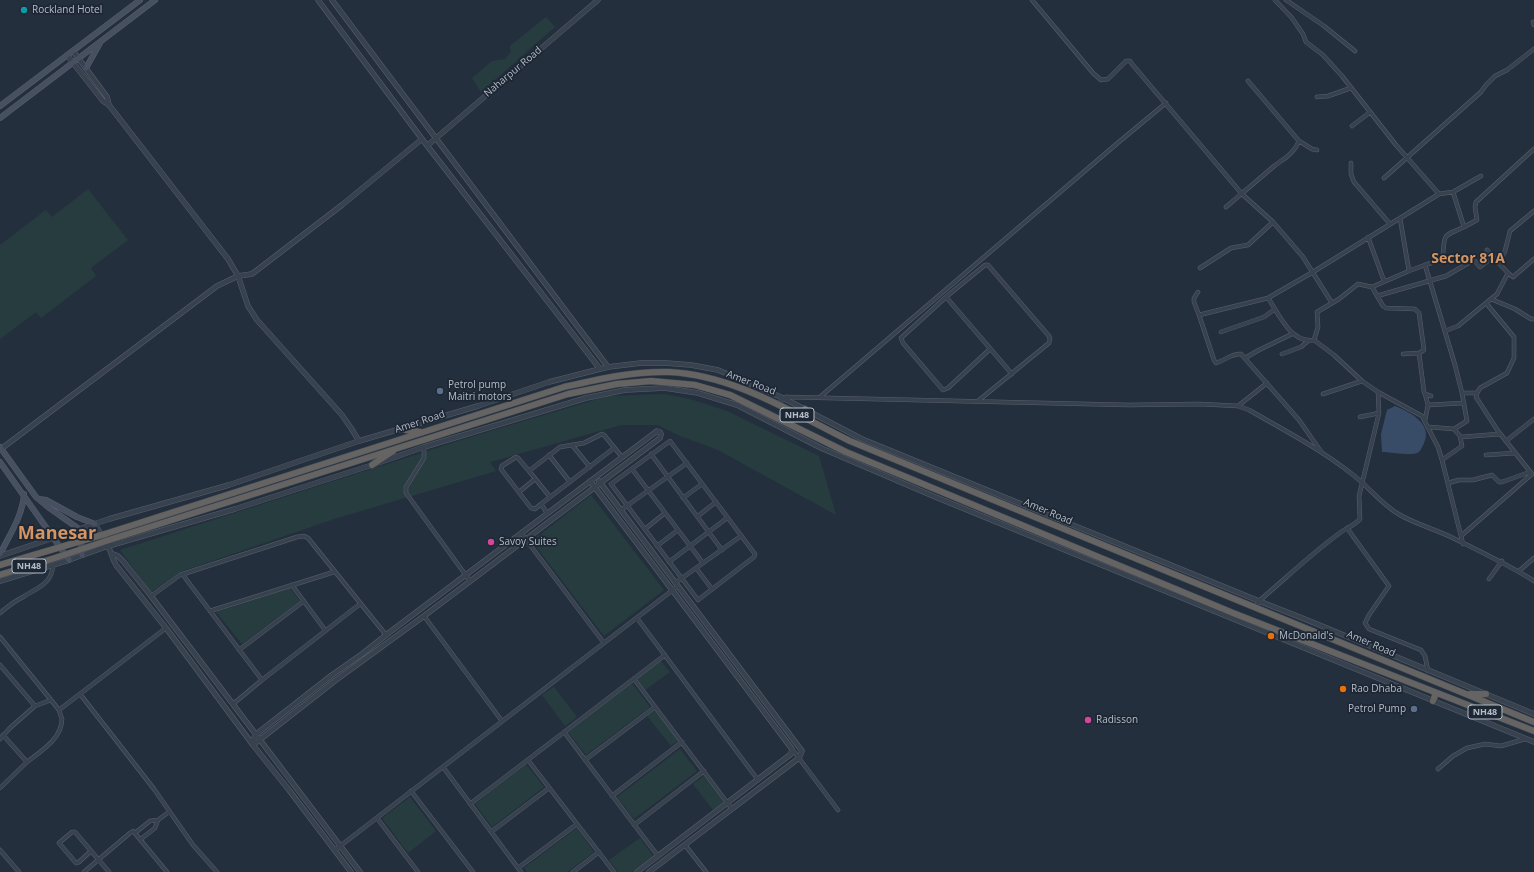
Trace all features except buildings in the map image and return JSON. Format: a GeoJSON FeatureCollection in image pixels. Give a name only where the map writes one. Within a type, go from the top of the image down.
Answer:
{"type":"FeatureCollection","features":[{"type":"Feature","properties":{"kind":"highway","name":"Amer Road"},"geometry":{"type":"LineString","coordinates":[[0,565],[105,534],[564,387],[617,375],[670,372],[704,377],[736,386],[850,441],[911,462],[1027,514],[1101,545],[1258,604],[1466,694]]}},
{"type":"Feature","properties":{"kind":"highway","name":"Amer Road"},"geometry":{"type":"LineString","coordinates":[[0,575],[108,543],[399,447],[568,394],[617,384],[651,381],[695,385],[730,395],[876,464],[1305,644],[1364,664],[1436,693]]}},
{"type":"Feature","properties":{"kind":"highway"},"geometry":{"type":"LineString","coordinates":[[800,416],[805,409]]}},
{"type":"Feature","properties":{"kind":"highway"},"geometry":{"type":"LineString","coordinates":[[400,429],[421,432]]}},
{"type":"Feature","properties":{"kind":"highway"},"geometry":{"type":"LineString","coordinates":[[812,443],[815,436]]}},
{"type":"Feature","properties":{"kind":"highway"},"geometry":{"type":"LineString","coordinates":[[372,465],[399,447]]}},
{"type":"Feature","properties":{"kind":"highway"},"geometry":{"type":"LineString","coordinates":[[1027,514],[1030,508]]}},
{"type":"Feature","properties":{"kind":"highway"},"geometry":{"type":"LineString","coordinates":[[1101,545],[1105,538]]}},
{"type":"Feature","properties":{"kind":"highway"},"geometry":{"type":"LineString","coordinates":[[1139,560],[1143,554]]}},
{"type":"Feature","properties":{"kind":"highway"},"geometry":{"type":"LineString","coordinates":[[1361,671],[1364,664]]}},
{"type":"Feature","properties":{"kind":"highway"},"geometry":{"type":"LineString","coordinates":[[1433,701],[1436,693]]}},
{"type":"Feature","properties":{"kind":"highway","name":"NH48"},"geometry":{"type":"LineString","coordinates":[[1436,693],[1534,731]]}},
{"type":"Feature","properties":{"kind":"highway"},"geometry":{"type":"LineString","coordinates":[[1466,694],[1486,694]]}},
{"type":"Feature","properties":{"kind":"highway","name":"NH48"},"geometry":{"type":"LineString","coordinates":[[1466,694],[1534,722]]}},
{"type":"Feature","properties":{"kind":"main road"},"geometry":{"type":"LineString","coordinates":[[0,106],[140,0]]}},
{"type":"Feature","properties":{"kind":"main road"},"geometry":{"type":"LineString","coordinates":[[0,118],[155,0]]}},
{"type":"Feature","properties":{"kind":"main road"},"geometry":{"type":"LineString","coordinates":[[86,68],[103,39]]}},
{"type":"Feature","properties":{"kind":"main road"},"geometry":{"type":"LineString","coordinates":[[0,101],[11,98]]}},
{"type":"Feature","properties":{"kind":"main road"},"geometry":{"type":"LineString","coordinates":[[1,448],[39,499],[79,529],[82,555]]}},
{"type":"Feature","properties":{"kind":"main road"},"geometry":{"type":"LineString","coordinates":[[0,462],[24,494],[69,560]]}},
{"type":"Feature","properties":{"kind":"main road"},"geometry":{"type":"LineString","coordinates":[[0,555],[22,506],[24,494]]}},
{"type":"Feature","properties":{"kind":"main road"},"geometry":{"type":"LineString","coordinates":[[39,499],[46,500],[95,524]]}},
{"type":"Feature","properties":{"kind":"street"},"geometry":{"type":"LineString","coordinates":[[318,0],[422,139],[600,369]]}},
{"type":"Feature","properties":{"kind":"street"},"geometry":{"type":"LineString","coordinates":[[332,0],[608,367]]}},
{"type":"Feature","properties":{"kind":"street","name":"Naharpur Road"},"geometry":{"type":"LineString","coordinates":[[428,145],[598,0]]}},
{"type":"Feature","properties":{"kind":"street"},"geometry":{"type":"LineString","coordinates":[[1032,0],[1101,80],[1106,80],[1126,61],[1130,62],[1242,194],[1273,222],[1303,257],[1332,303]]}},
{"type":"Feature","properties":{"kind":"street"},"geometry":{"type":"LineString","coordinates":[[1275,0],[1292,18],[1303,34],[1306,42],[1323,55],[1407,158],[1440,194]]}},
{"type":"Feature","properties":{"kind":"street"},"geometry":{"type":"LineString","coordinates":[[1286,0],[1324,26],[1355,51]]}},
{"type":"Feature","properties":{"kind":"street"},"geometry":{"type":"LineString","coordinates":[[1384,178],[1481,92],[1490,80],[1507,70],[1534,49]]}},
{"type":"Feature","properties":{"kind":"street"},"geometry":{"type":"LineString","coordinates":[[73,51],[107,97],[109,105]]}},
{"type":"Feature","properties":{"kind":"street"},"geometry":{"type":"LineString","coordinates":[[67,55],[103,101],[109,105],[228,259],[238,276],[248,306],[257,320],[342,415],[359,441]]}},
{"type":"Feature","properties":{"kind":"street"},"geometry":{"type":"LineString","coordinates":[[1248,81],[1299,141],[1312,149],[1317,150]]}},
{"type":"Feature","properties":{"kind":"street"},"geometry":{"type":"LineString","coordinates":[[1317,97],[1328,96],[1351,88]]}},
{"type":"Feature","properties":{"kind":"street"},"geometry":{"type":"LineString","coordinates":[[820,397],[1166,103]]}},
{"type":"Feature","properties":{"kind":"street"},"geometry":{"type":"LineString","coordinates":[[1352,126],[1369,112]]}},
{"type":"Feature","properties":{"kind":"street"},"geometry":{"type":"LineString","coordinates":[[1,448],[217,286],[238,276],[252,274],[422,139]]}},
{"type":"Feature","properties":{"kind":"street"},"geometry":{"type":"LineString","coordinates":[[1226,207],[1297,148],[1299,141]]}},
{"type":"Feature","properties":{"kind":"street"},"geometry":{"type":"LineString","coordinates":[[1314,340],[1318,327],[1318,312],[1358,284],[1372,287],[1408,271],[1437,261],[1443,255],[1444,239],[1446,235],[1477,220],[1475,206],[1476,202],[1534,149]]}},
{"type":"Feature","properties":{"kind":"street"},"geometry":{"type":"LineString","coordinates":[[1351,163],[1351,174],[1354,182],[1390,224]]}},
{"type":"Feature","properties":{"kind":"street"},"geometry":{"type":"LineString","coordinates":[[1200,315],[1268,298],[1313,272],[1414,208],[1440,194],[1453,192],[1481,176]]}},
{"type":"Feature","properties":{"kind":"street"},"geometry":{"type":"LineString","coordinates":[[1453,192],[1464,227]]}},
{"type":"Feature","properties":{"kind":"street"},"geometry":{"type":"LineString","coordinates":[[1498,263],[1505,251],[1510,231],[1534,211]]}},
{"type":"Feature","properties":{"kind":"street"},"geometry":{"type":"LineString","coordinates":[[1400,218],[1408,271]]}},
{"type":"Feature","properties":{"kind":"street"},"geometry":{"type":"LineString","coordinates":[[1200,268],[1231,248],[1248,245],[1273,222]]}},
{"type":"Feature","properties":{"kind":"street"},"geometry":{"type":"LineString","coordinates":[[1368,237],[1384,281]]}},
{"type":"Feature","properties":{"kind":"street"},"geometry":{"type":"LineString","coordinates":[[1487,250],[1508,274],[1513,277],[1534,259]]}},
{"type":"Feature","properties":{"kind":"street"},"geometry":{"type":"LineString","coordinates":[[1378,296],[1414,284],[1446,276],[1474,260],[1480,267],[1493,257]]}},
{"type":"Feature","properties":{"kind":"street"},"geometry":{"type":"LineString","coordinates":[[978,401],[1050,342],[1049,336],[987,264],[946,297],[901,338],[903,343],[943,390],[948,388],[990,349]]}},
{"type":"Feature","properties":{"kind":"street"},"geometry":{"type":"LineString","coordinates":[[1425,265],[1462,393],[1467,421],[1454,429],[1428,427]]}},
{"type":"Feature","properties":{"kind":"street"},"geometry":{"type":"LineString","coordinates":[[1445,331],[1458,326],[1497,294],[1508,274]]}},
{"type":"Feature","properties":{"kind":"street"},"geometry":{"type":"LineString","coordinates":[[1372,287],[1383,306],[1386,308],[1417,310],[1419,313],[1424,350],[1419,353],[1403,354]]}},
{"type":"Feature","properties":{"kind":"street"},"geometry":{"type":"LineString","coordinates":[[1198,292],[1194,298],[1194,302],[1200,315],[1216,363],[1237,354],[1241,354],[1299,420],[1323,454]]}},
{"type":"Feature","properties":{"kind":"street"},"geometry":{"type":"LineString","coordinates":[[946,297],[1012,374]]}},
{"type":"Feature","properties":{"kind":"street"},"geometry":{"type":"LineString","coordinates":[[1268,298],[1292,334],[1308,341]]}},
{"type":"Feature","properties":{"kind":"street"},"geometry":{"type":"LineString","coordinates":[[1491,299],[1534,319]]}},
{"type":"Feature","properties":{"kind":"street"},"geometry":{"type":"LineString","coordinates":[[1486,303],[1514,337],[1514,358],[1506,373],[1480,388],[1476,397],[1500,434],[1532,474]]}},
{"type":"Feature","properties":{"kind":"street"},"geometry":{"type":"LineString","coordinates":[[1221,332],[1264,318],[1275,309]]}},
{"type":"Feature","properties":{"kind":"street"},"geometry":{"type":"LineString","coordinates":[[1245,358],[1258,350],[1292,334]]}},
{"type":"Feature","properties":{"kind":"street"},"geometry":{"type":"LineString","coordinates":[[1282,354],[1301,347],[1308,341],[1314,340],[1334,355],[1362,381],[1378,392],[1422,416],[1442,460],[1463,544]]}},
{"type":"Feature","properties":{"kind":"street"},"geometry":{"type":"LineString","coordinates":[[1419,353],[1428,405],[1425,420]]}},
{"type":"Feature","properties":{"kind":"street"},"geometry":{"type":"LineString","coordinates":[[0,555],[109,519],[229,484],[359,441],[549,382],[608,367],[641,363],[691,365],[718,370],[783,398],[862,439],[911,462],[1105,538],[1258,604],[1317,624],[1534,714]]}},
{"type":"Feature","properties":{"kind":"street"},"geometry":{"type":"LineString","coordinates":[[1323,394],[1362,381]]}},
{"type":"Feature","properties":{"kind":"street"},"geometry":{"type":"LineString","coordinates":[[1238,406],[1267,383]]}},
{"type":"Feature","properties":{"kind":"street"},"geometry":{"type":"LineString","coordinates":[[0,581],[69,560],[108,543],[234,510],[372,465],[424,446],[600,394],[653,388],[681,390],[737,405],[812,443],[933,496],[1305,644],[1361,671],[1534,742]]}},
{"type":"Feature","properties":{"kind":"street"},"geometry":{"type":"LineString","coordinates":[[1258,604],[1337,535],[1357,523],[1360,519],[1359,496],[1379,413],[1378,392]]}},
{"type":"Feature","properties":{"kind":"street"},"geometry":{"type":"LineString","coordinates":[[1462,393],[1477,393]]}},
{"type":"Feature","properties":{"kind":"street"},"geometry":{"type":"LineString","coordinates":[[1425,394],[1431,396]]}},
{"type":"Feature","properties":{"kind":"street"},"geometry":{"type":"LineString","coordinates":[[783,398],[820,397],[1130,405],[1199,404],[1238,406],[1249,410],[1323,454],[1363,482],[1383,503],[1400,515],[1502,561],[1534,580]]}},
{"type":"Feature","properties":{"kind":"street"},"geometry":{"type":"LineString","coordinates":[[778,405],[783,398]]}},
{"type":"Feature","properties":{"kind":"street"},"geometry":{"type":"LineString","coordinates":[[1428,405],[1464,403]]}},
{"type":"Feature","properties":{"kind":"street"},"geometry":{"type":"LineString","coordinates":[[1360,417],[1379,413]]}},
{"type":"Feature","properties":{"kind":"street"},"geometry":{"type":"LineString","coordinates":[[1506,441],[1534,419]]}},
{"type":"Feature","properties":{"kind":"street"},"geometry":{"type":"LineString","coordinates":[[1442,460],[1462,446],[1461,437],[1454,429]]}},
{"type":"Feature","properties":{"kind":"street"},"geometry":{"type":"LineString","coordinates":[[252,744],[258,737],[332,675],[362,654],[657,431],[662,434],[660,438],[594,486],[424,616],[258,737]]}},
{"type":"Feature","properties":{"kind":"street"},"geometry":{"type":"LineString","coordinates":[[529,471],[560,448],[584,443],[602,434],[622,457]]}},
{"type":"Feature","properties":{"kind":"street"},"geometry":{"type":"LineString","coordinates":[[1461,437],[1500,434]]}},
{"type":"Feature","properties":{"kind":"street"},"geometry":{"type":"LineString","coordinates":[[670,441],[687,463],[754,552],[754,557],[697,600],[611,484],[670,441]]}},
{"type":"Feature","properties":{"kind":"street"},"geometry":{"type":"LineString","coordinates":[[572,445],[590,467]]}},
{"type":"Feature","properties":{"kind":"street"},"geometry":{"type":"LineString","coordinates":[[424,446],[424,458],[406,487],[406,493],[470,581]]}},
{"type":"Feature","properties":{"kind":"street"},"geometry":{"type":"LineString","coordinates":[[550,497],[518,458],[501,468],[531,508],[535,508],[541,504],[590,467],[614,448]]}},
{"type":"Feature","properties":{"kind":"street"},"geometry":{"type":"LineString","coordinates":[[1486,455],[1515,453]]}},
{"type":"Feature","properties":{"kind":"street"},"geometry":{"type":"LineString","coordinates":[[651,454],[722,550]]}},
{"type":"Feature","properties":{"kind":"street"},"geometry":{"type":"LineString","coordinates":[[549,455],[570,482]]}},
{"type":"Feature","properties":{"kind":"street"},"geometry":{"type":"LineString","coordinates":[[621,510],[687,463]]}},
{"type":"Feature","properties":{"kind":"street"},"geometry":{"type":"LineString","coordinates":[[632,469],[703,563]]}},
{"type":"Feature","properties":{"kind":"street"},"geometry":{"type":"LineString","coordinates":[[1448,482],[1473,480],[1492,475],[1499,482],[1502,482],[1532,474]]}},
{"type":"Feature","properties":{"kind":"street"},"geometry":{"type":"LineString","coordinates":[[1461,536],[1532,474]]}},
{"type":"Feature","properties":{"kind":"street"},"geometry":{"type":"LineString","coordinates":[[595,477],[802,751],[800,758],[649,872]]}},
{"type":"Feature","properties":{"kind":"street"},"geometry":{"type":"LineString","coordinates":[[519,492],[535,479]]}},
{"type":"Feature","properties":{"kind":"street"},"geometry":{"type":"LineString","coordinates":[[590,481],[838,810]]}},
{"type":"Feature","properties":{"kind":"street"},"geometry":{"type":"LineString","coordinates":[[683,498],[702,484]]}},
{"type":"Feature","properties":{"kind":"street"},"geometry":{"type":"LineString","coordinates":[[698,516],[716,502]]}},
{"type":"Feature","properties":{"kind":"street"},"geometry":{"type":"LineString","coordinates":[[541,504],[547,513]]}},
{"type":"Feature","properties":{"kind":"street"},"geometry":{"type":"LineString","coordinates":[[645,529],[665,513]]}},
{"type":"Feature","properties":{"kind":"street"},"geometry":{"type":"LineString","coordinates":[[669,562],[727,518]]}},
{"type":"Feature","properties":{"kind":"street"},"geometry":{"type":"LineString","coordinates":[[95,524],[108,543],[116,565],[166,628],[252,744],[351,872]]}},
{"type":"Feature","properties":{"kind":"street"},"geometry":{"type":"LineString","coordinates":[[1347,528],[1389,586],[1369,615],[1365,623],[1366,627],[1421,650],[1425,656],[1428,670]]}},
{"type":"Feature","properties":{"kind":"street"},"geometry":{"type":"LineString","coordinates":[[657,546],[678,530]]}},
{"type":"Feature","properties":{"kind":"street"},"geometry":{"type":"LineString","coordinates":[[521,533],[604,643]]}},
{"type":"Feature","properties":{"kind":"street"},"geometry":{"type":"LineString","coordinates":[[152,596],[183,575],[304,536],[308,538],[386,635]]}},
{"type":"Feature","properties":{"kind":"street"},"geometry":{"type":"LineString","coordinates":[[335,850],[673,590],[681,578],[742,536]]}},
{"type":"Feature","properties":{"kind":"street"},"geometry":{"type":"LineString","coordinates":[[112,554],[118,556],[123,561],[152,596],[360,872]]}},
{"type":"Feature","properties":{"kind":"street"},"geometry":{"type":"LineString","coordinates":[[1519,571],[1534,558]]}},
{"type":"Feature","properties":{"kind":"street"},"geometry":{"type":"LineString","coordinates":[[1489,579],[1502,561]]}},
{"type":"Feature","properties":{"kind":"street"},"geometry":{"type":"LineString","coordinates":[[0,613],[21,598],[41,587],[52,574],[53,565]]}},
{"type":"Feature","properties":{"kind":"street"},"geometry":{"type":"LineString","coordinates":[[696,568],[712,589]]}},
{"type":"Feature","properties":{"kind":"street"},"geometry":{"type":"LineString","coordinates":[[210,611],[334,572]]}},
{"type":"Feature","properties":{"kind":"street"},"geometry":{"type":"LineString","coordinates":[[183,575],[262,680]]}},
{"type":"Feature","properties":{"kind":"street"},"geometry":{"type":"LineString","coordinates":[[292,586],[325,630]]}},
{"type":"Feature","properties":{"kind":"street"},"geometry":{"type":"LineString","coordinates":[[239,650],[304,601]]}},
{"type":"Feature","properties":{"kind":"street"},"geometry":{"type":"LineString","coordinates":[[233,704],[325,630],[360,604]]}},
{"type":"Feature","properties":{"kind":"street"},"geometry":{"type":"LineString","coordinates":[[424,616],[502,721]]}},
{"type":"Feature","properties":{"kind":"street"},"geometry":{"type":"LineString","coordinates":[[637,618],[758,780]]}},
{"type":"Feature","properties":{"kind":"street"},"geometry":{"type":"LineString","coordinates":[[59,710],[166,628]]}},
{"type":"Feature","properties":{"kind":"street"},"geometry":{"type":"LineString","coordinates":[[0,637],[59,710],[62,720],[59,731],[52,742],[27,762],[0,788]]}},
{"type":"Feature","properties":{"kind":"street"},"geometry":{"type":"LineString","coordinates":[[470,804],[665,655]]}},
{"type":"Feature","properties":{"kind":"street"},"geometry":{"type":"LineString","coordinates":[[0,665],[35,706]]}},
{"type":"Feature","properties":{"kind":"street"},"geometry":{"type":"LineString","coordinates":[[634,679],[732,809]]}},
{"type":"Feature","properties":{"kind":"street"},"geometry":{"type":"LineString","coordinates":[[80,694],[154,789],[193,845],[217,872]]}},
{"type":"Feature","properties":{"kind":"street"},"geometry":{"type":"LineString","coordinates":[[27,762],[2,737],[35,706],[51,700]]}},
{"type":"Feature","properties":{"kind":"street"},"geometry":{"type":"LineString","coordinates":[[585,760],[655,707]]}},
{"type":"Feature","properties":{"kind":"street"},"geometry":{"type":"LineString","coordinates":[[564,732],[658,856]]}},
{"type":"Feature","properties":{"kind":"street"},"geometry":{"type":"LineString","coordinates":[[1438,769],[1453,756],[1467,748],[1485,744],[1501,746],[1525,739]]}},
{"type":"Feature","properties":{"kind":"street"},"geometry":{"type":"LineString","coordinates":[[612,796],[682,742]]}},
{"type":"Feature","properties":{"kind":"street"},"geometry":{"type":"LineString","coordinates":[[637,872],[791,754],[792,749]]}},
{"type":"Feature","properties":{"kind":"street"},"geometry":{"type":"LineString","coordinates":[[528,760],[614,872]]}},
{"type":"Feature","properties":{"kind":"street"},"geometry":{"type":"LineString","coordinates":[[443,767],[519,870],[577,824]]}},
{"type":"Feature","properties":{"kind":"street"},"geometry":{"type":"LineString","coordinates":[[634,825],[704,771]]}},
{"type":"Feature","properties":{"kind":"street"},"geometry":{"type":"LineString","coordinates":[[491,832],[549,788]]}},
{"type":"Feature","properties":{"kind":"street"},"geometry":{"type":"LineString","coordinates":[[411,791],[473,872]]}},
{"type":"Feature","properties":{"kind":"street"},"geometry":{"type":"LineString","coordinates":[[84,872],[130,833],[135,833],[150,821],[158,820],[169,812]]}},
{"type":"Feature","properties":{"kind":"street"},"geometry":{"type":"LineString","coordinates":[[377,818],[418,872]]}},
{"type":"Feature","properties":{"kind":"street"},"geometry":{"type":"LineString","coordinates":[[140,839],[155,828],[158,820]]}},
{"type":"Feature","properties":{"kind":"street"},"geometry":{"type":"LineString","coordinates":[[91,851],[78,863],[76,863],[59,843],[74,831],[109,872]]}},
{"type":"Feature","properties":{"kind":"street"},"geometry":{"type":"LineString","coordinates":[[135,833],[167,872]]}},
{"type":"Feature","properties":{"kind":"street"},"geometry":{"type":"LineString","coordinates":[[685,845],[706,872]]}},
{"type":"Feature","properties":{"kind":"street"},"geometry":{"type":"LineString","coordinates":[[0,850],[19,872]]}},
{"type":"Feature","properties":{"kind":"street"},"geometry":{"type":"LineString","coordinates":[[572,872],[599,852]]}},
{"type":"Feature","properties":{"kind":"green space"},"geometry":{"type":"Polygon","coordinates":[[[546,17],[555,27],[481,92],[472,78],[492,61],[505,59],[511,52],[510,46],[546,17]]]}},
{"type":"Feature","properties":{"kind":"green space"},"geometry":{"type":"Polygon","coordinates":[[[88,189],[128,240],[91,268],[96,276],[41,318],[36,312],[0,339],[0,245],[46,210],[52,217],[88,189]]]}},
{"type":"Feature","properties":{"kind":"green space"},"geometry":{"type":"Polygon","coordinates":[[[665,394],[690,399],[727,411],[819,456],[836,515],[718,450],[680,436],[658,425],[621,425],[490,462],[496,471],[334,519],[180,572],[151,592],[120,550],[471,437],[608,396],[665,394]]]}},
{"type":"Feature","properties":{"kind":"green space"},"geometry":{"type":"Polygon","coordinates":[[[591,495],[664,590],[604,636],[532,541],[591,495]]]}},
{"type":"Feature","properties":{"kind":"green space"},"geometry":{"type":"Polygon","coordinates":[[[290,588],[300,601],[242,644],[216,612],[290,588]]]}},
{"type":"Feature","properties":{"kind":"green space"},"geometry":{"type":"Polygon","coordinates":[[[660,660],[670,672],[645,690],[636,678],[660,660]]]}},
{"type":"Feature","properties":{"kind":"green space"},"geometry":{"type":"Polygon","coordinates":[[[632,683],[650,707],[586,755],[568,732],[632,683]]]}},
{"type":"Feature","properties":{"kind":"green space"},"geometry":{"type":"Polygon","coordinates":[[[554,687],[577,717],[565,726],[542,695],[554,687]]]}},
{"type":"Feature","properties":{"kind":"green space"},"geometry":{"type":"Polygon","coordinates":[[[656,710],[679,740],[671,746],[647,716],[656,710]]]}},
{"type":"Feature","properties":{"kind":"green space"},"geometry":{"type":"Polygon","coordinates":[[[680,749],[697,771],[634,819],[617,797],[680,749]]]}},
{"type":"Feature","properties":{"kind":"green space"},"geometry":{"type":"Polygon","coordinates":[[[526,764],[544,787],[492,827],[475,804],[526,764]]]}},
{"type":"Feature","properties":{"kind":"green space"},"geometry":{"type":"Polygon","coordinates":[[[704,776],[724,802],[713,810],[693,784],[704,776]]]}},
{"type":"Feature","properties":{"kind":"green space"},"geometry":{"type":"Polygon","coordinates":[[[410,797],[436,831],[408,853],[382,818],[410,797]]]}},
{"type":"Feature","properties":{"kind":"green space"},"geometry":{"type":"Polygon","coordinates":[[[577,828],[594,852],[567,872],[527,872],[524,868],[577,828]]]}},
{"type":"Feature","properties":{"kind":"green space"},"geometry":{"type":"Polygon","coordinates":[[[640,838],[653,856],[632,872],[618,872],[609,860],[640,838]]]}},
{"type":"Feature","properties":{"kind":"water"},"geometry":{"type":"Polygon","coordinates":[[[1395,406],[1413,415],[1423,425],[1426,436],[1424,443],[1417,453],[1405,454],[1382,452],[1381,434],[1387,410],[1395,406]]]}},
{"type":"Feature","properties":{"kind":"place","name":"Rockland Hotel"},"geometry":{"type":"Point","coordinates":[24,10]}},
{"type":"Feature","properties":{"kind":"place","name":"Petrol pump Maitri motors"},"geometry":{"type":"Point","coordinates":[440,391]}},
{"type":"Feature","properties":{"kind":"place","name":"Savoy Suites"},"geometry":{"type":"Point","coordinates":[491,542]}},
{"type":"Feature","properties":{"kind":"place","name":"McDonald's"},"geometry":{"type":"Point","coordinates":[1271,636]}},
{"type":"Feature","properties":{"kind":"place","name":"Rao Dhaba"},"geometry":{"type":"Point","coordinates":[1343,689]}},
{"type":"Feature","properties":{"kind":"place","name":"Petrol Pump"},"geometry":{"type":"Point","coordinates":[1414,709]}},
{"type":"Feature","properties":{"kind":"place","name":"Radisson"},"geometry":{"type":"Point","coordinates":[1088,720]}},
{"type":"Feature","properties":{"kind":"district","name":"Sector 81A"},"geometry":{"type":"Point","coordinates":[1468,259]}},
{"type":"Feature","properties":{"kind":"district","name":"Manesar"},"geometry":{"type":"Point","coordinates":[57,534]}}]}
